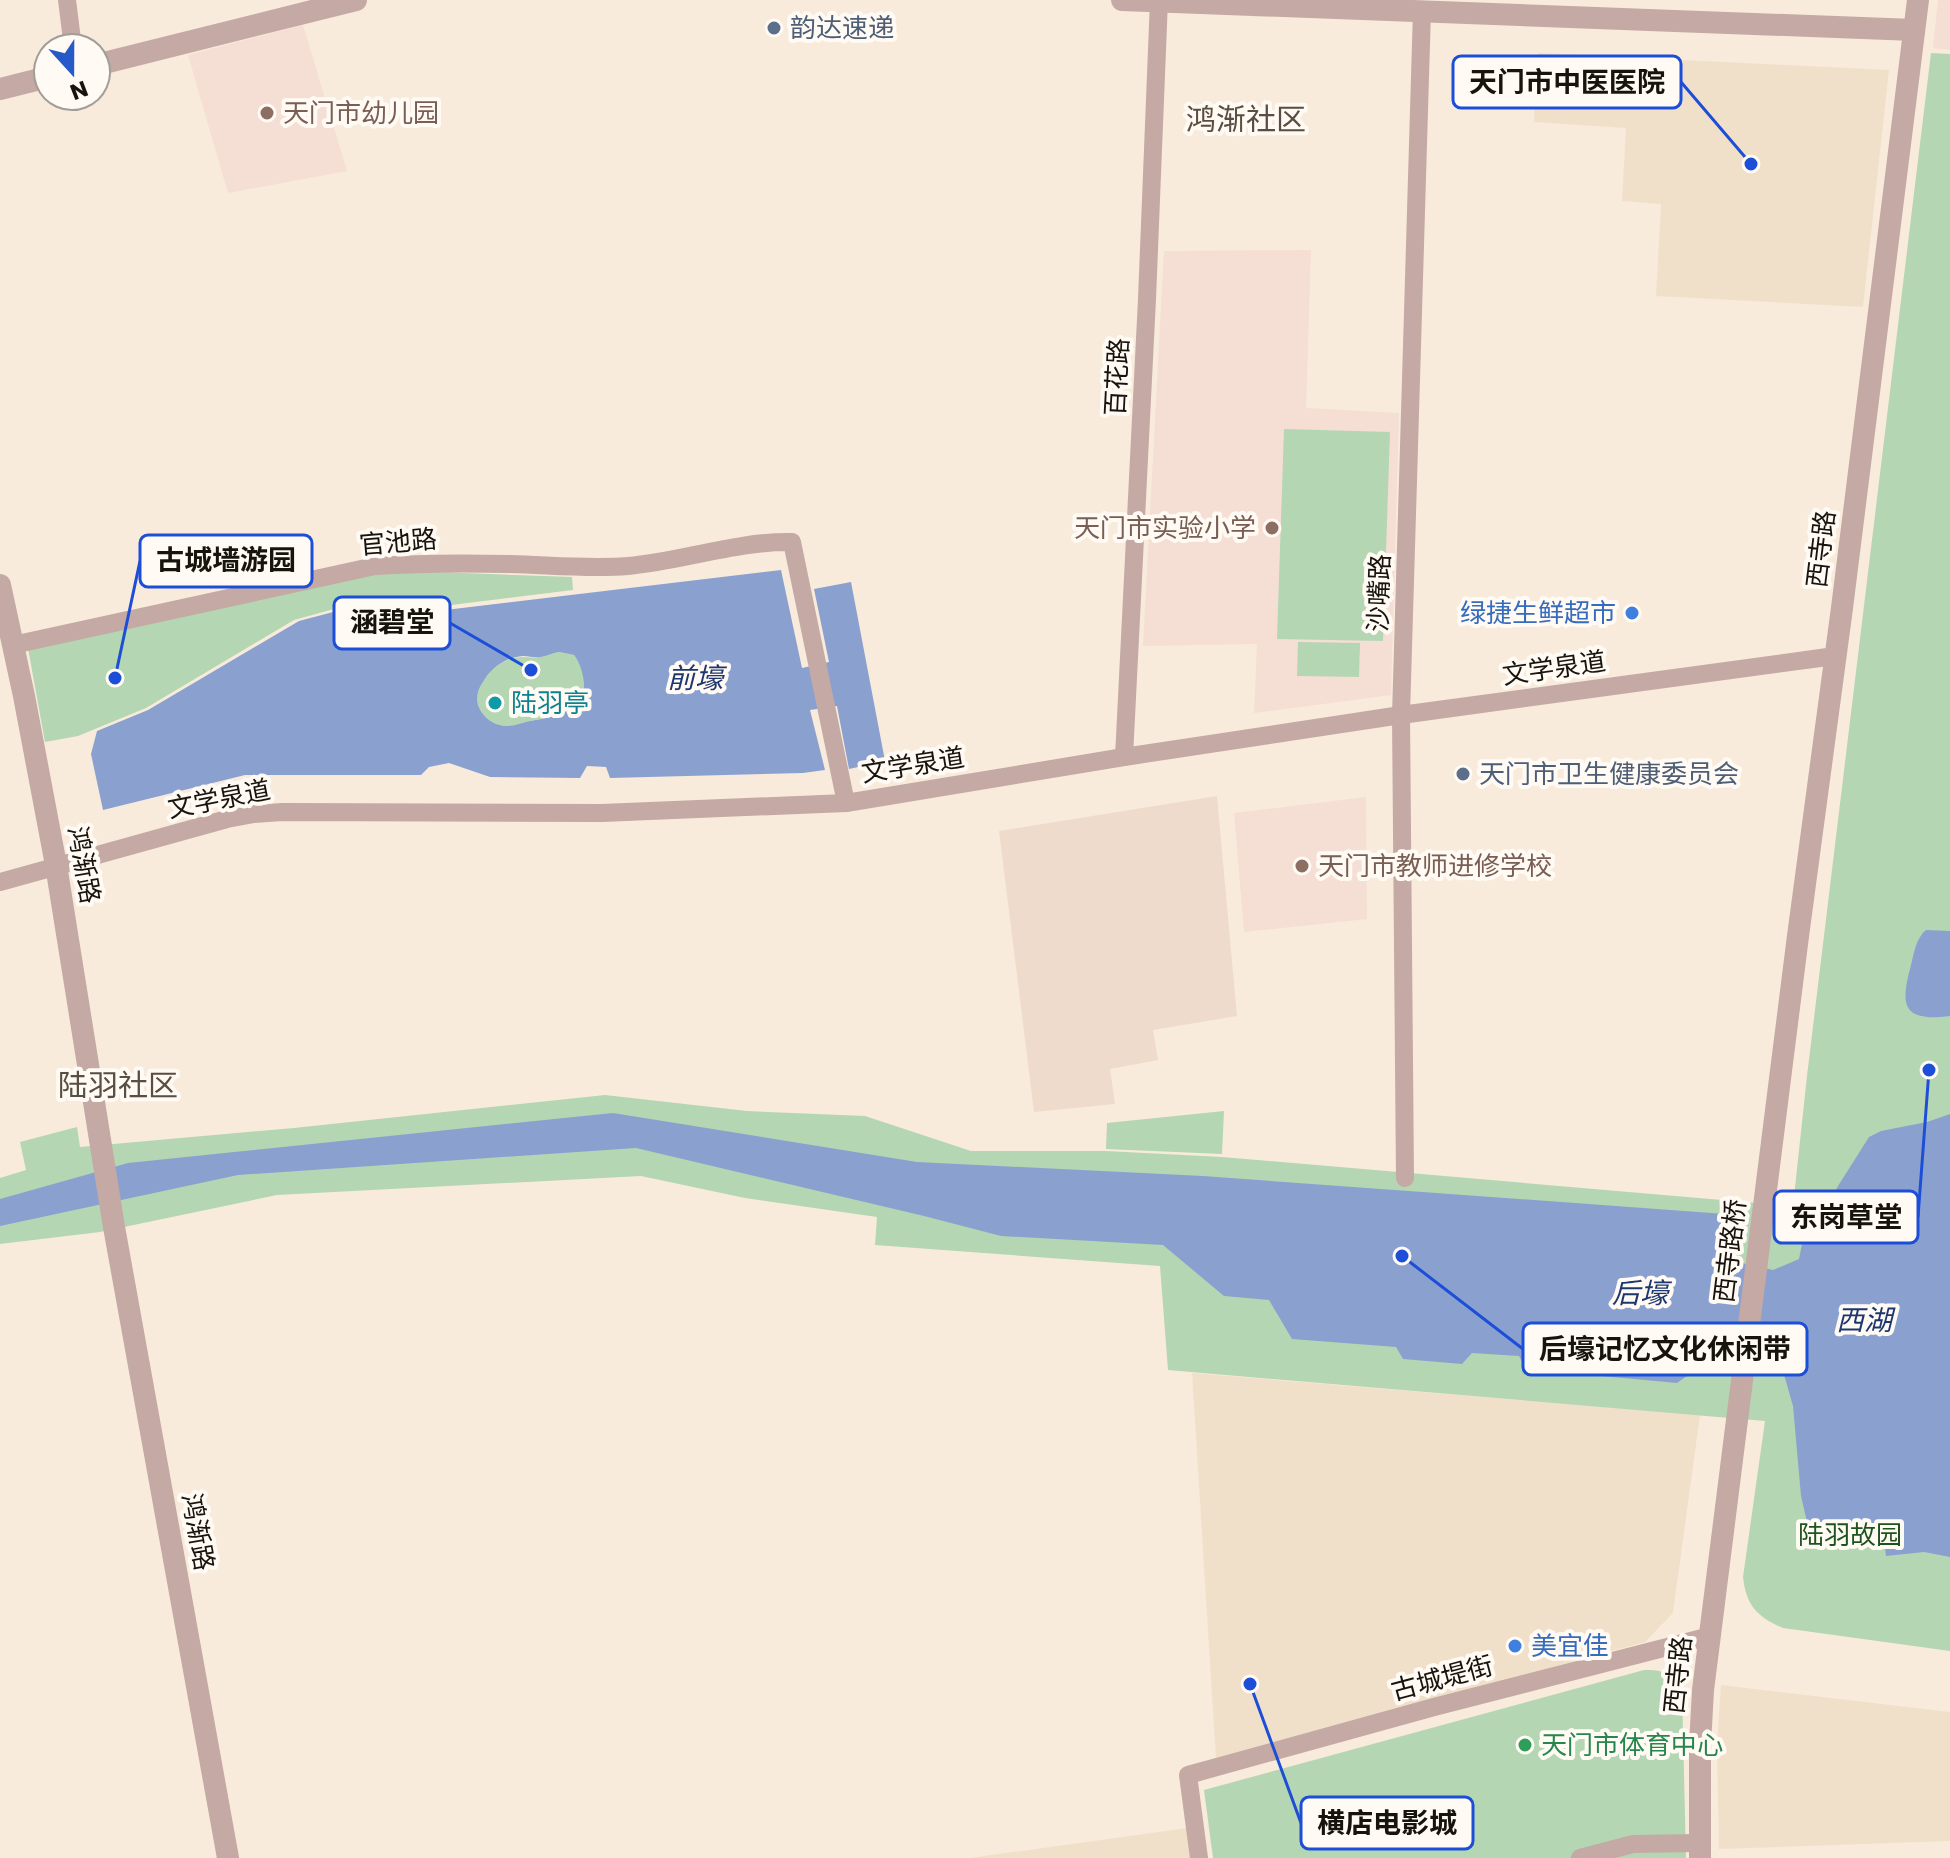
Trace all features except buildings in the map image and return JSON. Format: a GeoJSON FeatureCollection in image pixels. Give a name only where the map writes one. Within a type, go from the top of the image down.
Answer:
{"type":"FeatureCollection","features":[{"type":"Feature","properties":{"kind":"street"},"geometry":{"type":"LineString","coordinates":[[67,0],[71,32]]}},
{"type":"Feature","properties":{"kind":"street"},"geometry":{"type":"LineString","coordinates":[[112,61],[356,0]]}},
{"type":"Feature","properties":{"kind":"street"},"geometry":{"type":"LineString","coordinates":[[1122,0],[1914,30]]}},
{"type":"Feature","properties":{"kind":"street","name":"西寺路"},"geometry":{"type":"LineString","coordinates":[[1777,1104],[1918,0]]}},
{"type":"Feature","properties":{"kind":"street","name":"百花路"},"geometry":{"type":"LineString","coordinates":[[1124,757],[1159,1]]}},
{"type":"Feature","properties":{"kind":"street","name":"沙嘴路"},"geometry":{"type":"LineString","coordinates":[[1405,1178],[1401,715],[1422,10]]}},
{"type":"Feature","properties":{"kind":"street"},"geometry":{"type":"LineString","coordinates":[[0,89],[32,81]]}},
{"type":"Feature","properties":{"kind":"street","name":"官池路"},"geometry":{"type":"LineString","coordinates":[[13,645],[375,566],[425,563],[624,566],[666,562],[760,542],[792,542],[846,803]]}},
{"type":"Feature","properties":{"kind":"street","name":"鸿渐路"},"geometry":{"type":"LineString","coordinates":[[0,585],[56,865],[112,1215],[228,1858]]}},
{"type":"Feature","properties":{"kind":"street","name":"文学泉道"},"geometry":{"type":"LineString","coordinates":[[0,882],[254,814],[602,813],[846,803],[1401,715],[1835,656]]}},
{"type":"Feature","properties":{"kind":"street","name":"西寺路桥"},"geometry":{"type":"LineString","coordinates":[[1722,1547],[1777,1104]]}},
{"type":"Feature","properties":{"kind":"street","name":"西寺路"},"geometry":{"type":"LineString","coordinates":[[1700,1850],[1701,1717],[1722,1547]]}},
{"type":"Feature","properties":{"kind":"street","name":"古城堤街"},"geometry":{"type":"LineString","coordinates":[[1199,1858],[1188,1775],[1478,1695],[1710,1636]]}},
{"type":"Feature","properties":{"kind":"street"},"geometry":{"type":"LineString","coordinates":[[1580,1858],[1633,1844],[1700,1850]]}},
{"type":"Feature","properties":{"kind":"shaded area"},"geometry":{"type":"Polygon","coordinates":[[[1938,0],[1950,0],[1950,50],[1933,48],[1938,0]]]}},
{"type":"Feature","properties":{"kind":"shaded area","name":"天门市幼儿园"},"geometry":{"type":"Polygon","coordinates":[[[303,25],[347,171],[228,193],[188,55],[303,25]]]}},
{"type":"Feature","properties":{"kind":"shaded area"},"geometry":{"type":"Polygon","coordinates":[[[1538,53],[1889,70],[1863,307],[1656,296],[1661,204],[1622,201],[1626,128],[1534,122],[1538,53]]]}},
{"type":"Feature","properties":{"kind":"shaded area","name":"天门市实验小学"},"geometry":{"type":"Polygon","coordinates":[[[1311,250],[1306,408],[1399,413],[1391,695],[1254,713],[1257,644],[1143,646],[1164,251],[1311,250]]]}},
{"type":"Feature","properties":{"kind":"shaded area"},"geometry":{"type":"Polygon","coordinates":[[[1217,796],[1237,1016],[1153,1030],[1158,1060],[1110,1069],[1115,1104],[1034,1112],[999,831],[1217,796]]]}},
{"type":"Feature","properties":{"kind":"shaded area","name":"天门市教师进修学校"},"geometry":{"type":"Polygon","coordinates":[[[1366,797],[1367,919],[1244,932],[1234,813],[1366,797]]]}},
{"type":"Feature","properties":{"kind":"shaded area"},"geometry":{"type":"Polygon","coordinates":[[[1192,1373],[1700,1415],[1673,1613],[1645,1642],[1216,1758],[1192,1373]]]}},
{"type":"Feature","properties":{"kind":"shaded area"},"geometry":{"type":"Polygon","coordinates":[[[1721,1685],[1950,1712],[1950,1841],[1719,1849],[1717,1745],[1721,1685]]]}},
{"type":"Feature","properties":{"kind":"shaded area"},"geometry":{"type":"Polygon","coordinates":[[[1187,1828],[1190,1858],[970,1858],[1187,1828]]]}},
{"type":"Feature","properties":{"kind":"green space","name":"陆羽故园"},"geometry":{"type":"Polygon","coordinates":[[[1931,53],[1950,54],[1950,1651],[1783,1628],[1754,1609],[1743,1577],[1765,1421],[1168,1370],[1160,1266],[875,1245],[877,1217],[745,1198],[641,1176],[277,1195],[100,1232],[0,1244],[0,1178],[26,1170],[20,1142],[77,1127],[80,1147],[605,1095],[747,1111],[865,1116],[971,1151],[1106,1151],[1222,1157],[1793,1206],[1931,53]]]}},
{"type":"Feature","properties":{"kind":"green space"},"geometry":{"type":"Polygon","coordinates":[[[1284,429],[1390,432],[1383,641],[1277,639],[1284,429]]]}},
{"type":"Feature","properties":{"kind":"green space"},"geometry":{"type":"Polygon","coordinates":[[[382,570],[572,577],[573,590],[395,612],[385,600],[294,620],[146,708],[78,736],[45,742],[28,648],[382,570]]]}},
{"type":"Feature","properties":{"kind":"green space"},"geometry":{"type":"Polygon","coordinates":[[[1298,642],[1360,643],[1359,677],[1297,676],[1298,642]]]}},
{"type":"Feature","properties":{"kind":"green space"},"geometry":{"type":"Polygon","coordinates":[[[559,652],[574,655],[579,662],[585,689],[577,705],[560,714],[511,726],[496,724],[484,715],[478,705],[478,693],[495,668],[511,659],[559,652]]]}},
{"type":"Feature","properties":{"kind":"green space"},"geometry":{"type":"Polygon","coordinates":[[[1224,1111],[1222,1154],[1106,1149],[1107,1123],[1224,1111]]]}},
{"type":"Feature","properties":{"kind":"green space","name":"天门市体育中心"},"geometry":{"type":"Polygon","coordinates":[[[1644,1670],[1667,1674],[1676,1680],[1682,1691],[1686,1858],[1213,1858],[1204,1790],[1644,1670]]]}},
{"type":"Feature","properties":{"kind":"water","name":"前壕"},"geometry":{"type":"Polygon","coordinates":[[[781,570],[802,668],[829,662],[814,589],[851,582],[885,761],[849,769],[837,706],[810,710],[825,770],[610,778],[606,767],[587,766],[580,778],[490,777],[449,763],[429,767],[421,775],[245,775],[103,810],[91,754],[97,731],[148,710],[299,621],[385,602],[395,616],[781,570]],[[559,652],[541,657],[523,656],[500,664],[486,677],[479,690],[477,702],[481,712],[493,722],[507,726],[566,712],[580,701],[583,693],[581,668],[574,655],[559,652]]]}},
{"type":"Feature","properties":{"kind":"water"},"geometry":{"type":"Polygon","coordinates":[[[1926,930],[1950,931],[1950,1016],[1922,1016],[1908,1008],[1906,1001],[1914,951],[1926,930]]]}},
{"type":"Feature","properties":{"kind":"water","name":"后壕"},"geometry":{"type":"Polygon","coordinates":[[[613,1113],[917,1162],[1203,1176],[1725,1214],[1720,1258],[1773,1270],[1799,1259],[1802,1244],[1813,1233],[1869,1137],[1881,1131],[1950,1114],[1950,1557],[1924,1552],[1886,1556],[1884,1539],[1825,1546],[1813,1539],[1801,1496],[1793,1406],[1783,1371],[1712,1358],[1677,1383],[1526,1369],[1519,1356],[1472,1353],[1462,1364],[1403,1359],[1396,1347],[1292,1339],[1269,1300],[1224,1296],[1163,1245],[1001,1236],[636,1148],[238,1175],[0,1226],[0,1199],[128,1163],[613,1113]]]}},
{"type":"Feature","properties":{"kind":"place","name":"韵达速递"},"geometry":{"type":"Point","coordinates":[774,28]}},
{"type":"Feature","properties":{"kind":"place","name":"天门市幼儿园"},"geometry":{"type":"Point","coordinates":[267,113]}},
{"type":"Feature","properties":{"kind":"place","name":"天门市中医医院"},"geometry":{"type":"Point","coordinates":[1751,164]}},
{"type":"Feature","properties":{"kind":"place","name":"天门市实验小学"},"geometry":{"type":"Point","coordinates":[1272,528]}},
{"type":"Feature","properties":{"kind":"place","name":"绿捷生鲜超市"},"geometry":{"type":"Point","coordinates":[1632,613]}},
{"type":"Feature","properties":{"kind":"place","name":"涵碧堂"},"geometry":{"type":"Point","coordinates":[531,670]}},
{"type":"Feature","properties":{"kind":"place","name":"古城墙游园"},"geometry":{"type":"Point","coordinates":[115,678]}},
{"type":"Feature","properties":{"kind":"place","name":"陆羽亭"},"geometry":{"type":"Point","coordinates":[495,703]}},
{"type":"Feature","properties":{"kind":"place","name":"天门市卫生健康委员会"},"geometry":{"type":"Point","coordinates":[1463,774]}},
{"type":"Feature","properties":{"kind":"place","name":"天门市教师进修学校"},"geometry":{"type":"Point","coordinates":[1302,866]}},
{"type":"Feature","properties":{"kind":"place","name":"东岗草堂"},"geometry":{"type":"Point","coordinates":[1929,1070]}},
{"type":"Feature","properties":{"kind":"place","name":"后壕记忆文化休闲带"},"geometry":{"type":"Point","coordinates":[1402,1256]}},
{"type":"Feature","properties":{"kind":"place","name":"美宜佳"},"geometry":{"type":"Point","coordinates":[1515,1646]}},
{"type":"Feature","properties":{"kind":"place","name":"横店电影城"},"geometry":{"type":"Point","coordinates":[1250,1684]}},
{"type":"Feature","properties":{"kind":"place","name":"天门市体育中心"},"geometry":{"type":"Point","coordinates":[1525,1745]}},
{"type":"Feature","properties":{"kind":"district","name":"鸿渐社区"},"geometry":{"type":"Point","coordinates":[1246,120]}},
{"type":"Feature","properties":{"kind":"district","name":"陆羽社区"},"geometry":{"type":"Point","coordinates":[118,1086]}},
{"type":"Feature","properties":{"kind":"water label","name":"西湖"},"geometry":{"type":"Point","coordinates":[1864,1320]}}]}
